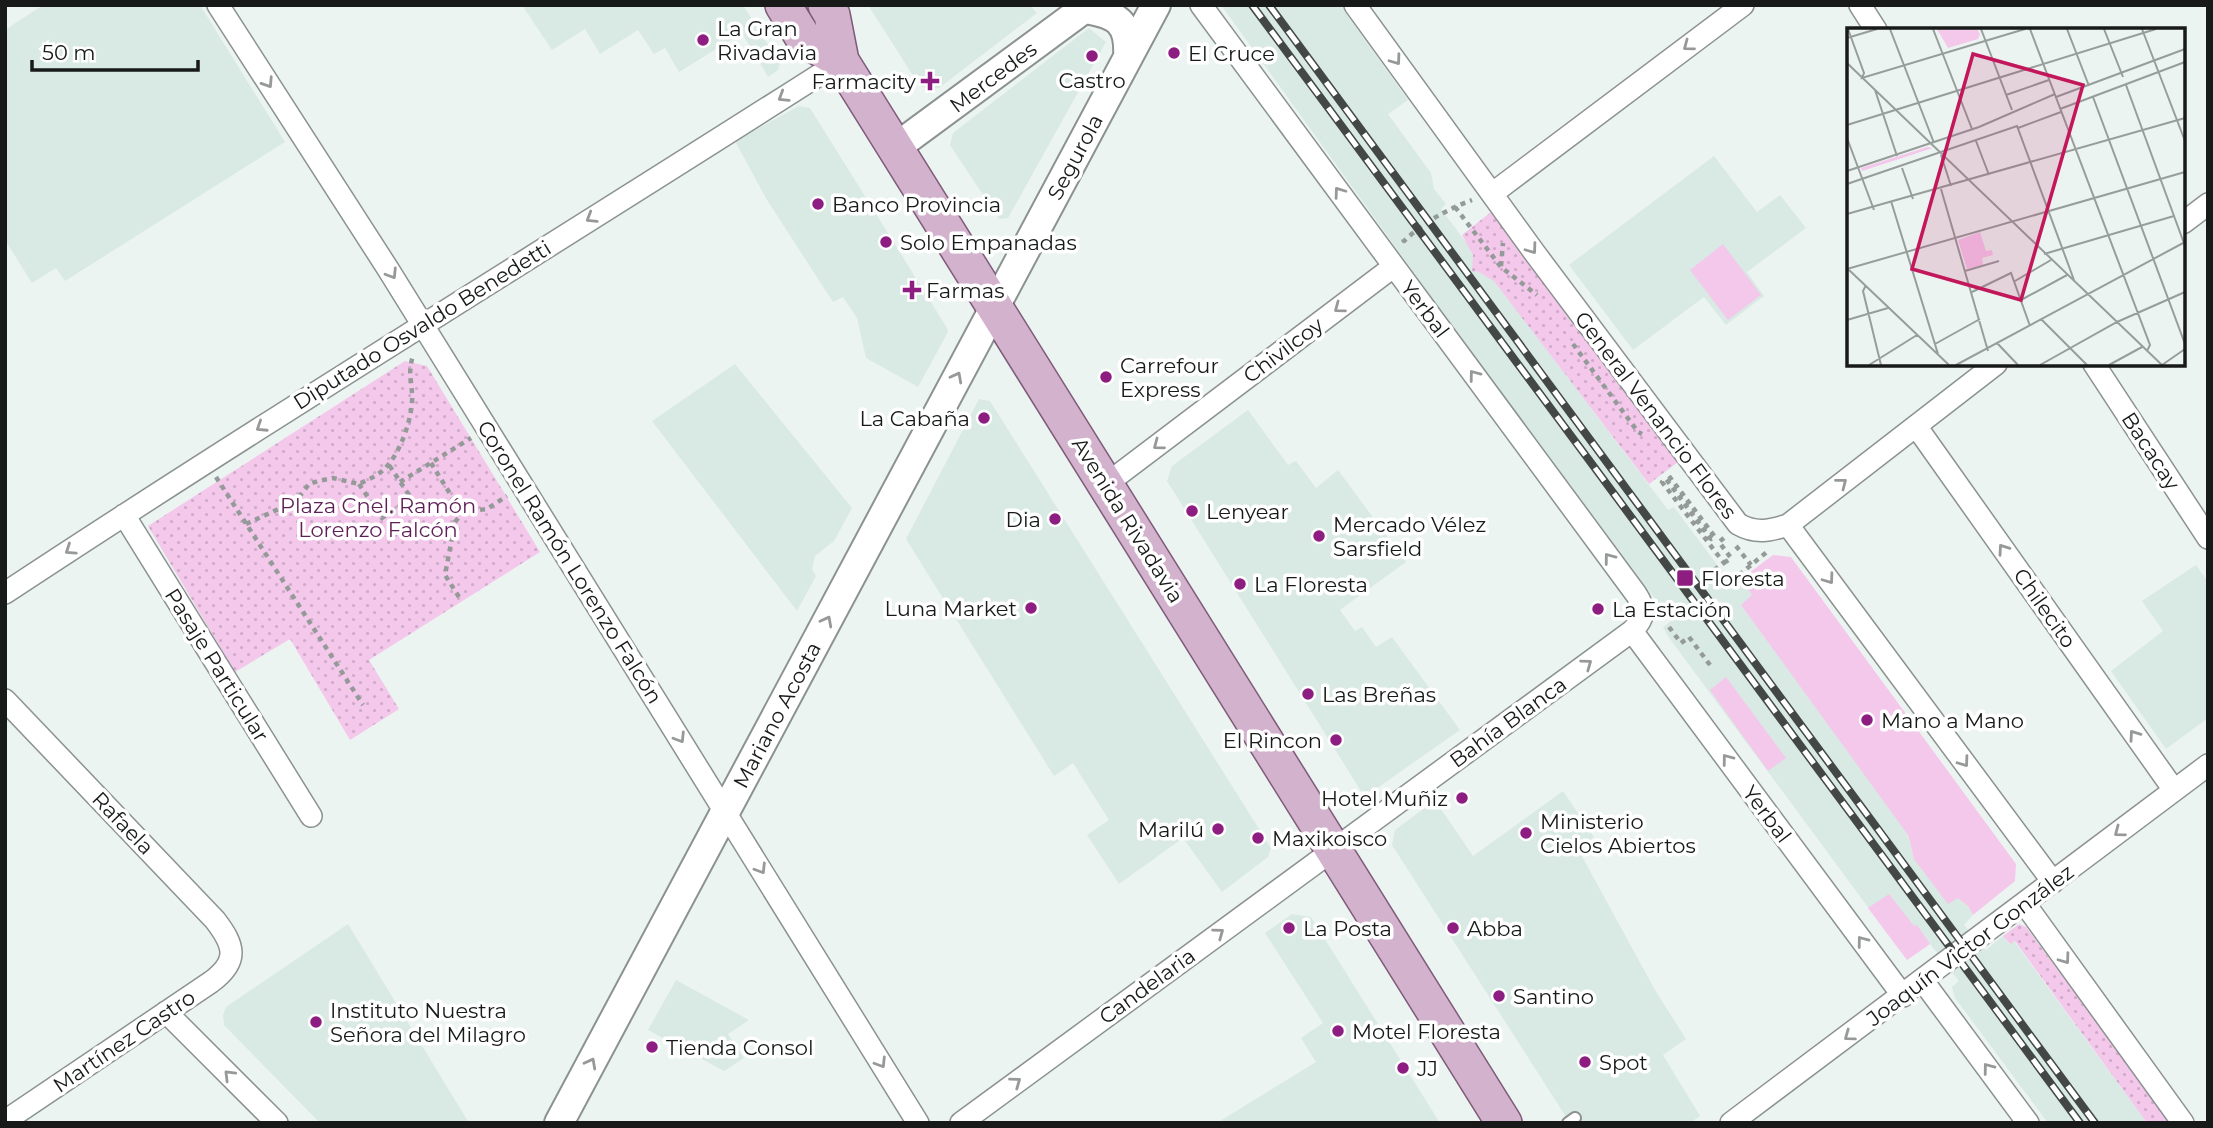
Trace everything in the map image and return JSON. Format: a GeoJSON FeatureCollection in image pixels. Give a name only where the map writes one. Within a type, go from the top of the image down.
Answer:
{"type":"FeatureCollection","features":[{"type":"Feature","properties":{"kind":"main road","name":"Avenida Rivadavia"},"geometry":{"type":"LineString","coordinates":[[783,5],[804,39],[841,61]]}},
{"type":"Feature","properties":{"kind":"main road","name":"Avenida Rivadavia"},"geometry":{"type":"LineString","coordinates":[[826,5],[832,15],[841,61],[1504,1123]]}},
{"type":"Feature","properties":{"kind":"street","name":"Coronel Ramón Lorenzo Falcón"},"geometry":{"type":"LineString","coordinates":[[218,5],[523,485],[918,1123]]}},
{"type":"Feature","properties":{"kind":"street","name":"Segurola"},"geometry":{"type":"LineString","coordinates":[[993,307],[1156,5]]}},
{"type":"Feature","properties":{"kind":"street","name":"Yerbal"},"geometry":{"type":"LineString","coordinates":[[1200,5],[1636,594],[1643,606],[1638,623],[1903,996]]}},
{"type":"Feature","properties":{"kind":"street","name":"General Venancio Flores"},"geometry":{"type":"LineString","coordinates":[[1355,5],[1534,252],[1738,524],[1767,532],[1794,533]]}},
{"type":"Feature","properties":{"kind":"street"},"geometry":{"type":"LineString","coordinates":[[1493,193],[1743,5]]}},
{"type":"Feature","properties":{"kind":"street"},"geometry":{"type":"LineString","coordinates":[[1860,5],[1875,28]]}},
{"type":"Feature","properties":{"kind":"street"},"geometry":{"type":"LineString","coordinates":[[1086,7],[1106,12],[1121,22],[1129,39],[1128,57]]}},
{"type":"Feature","properties":{"kind":"street","name":"Mercedes"},"geometry":{"type":"LineString","coordinates":[[895,148],[1086,7]]}},
{"type":"Feature","properties":{"kind":"street","name":"Diputado Osvaldo Benedetti"},"geometry":{"type":"LineString","coordinates":[[5,593],[422,324],[841,61]]}},
{"type":"Feature","properties":{"kind":"street"},"geometry":{"type":"LineString","coordinates":[[2185,221],[2208,204]]}},
{"type":"Feature","properties":{"kind":"street","name":"Chivilcoy"},"geometry":{"type":"LineString","coordinates":[[1105,485],[1388,259]]}},
{"type":"Feature","properties":{"kind":"street","name":"Mariano Acosta"},"geometry":{"type":"LineString","coordinates":[[559,1123],[993,307]]}},
{"type":"Feature","properties":{"kind":"street"},"geometry":{"type":"LineString","coordinates":[[1993,366],[1916,426],[1794,533],[2053,882]]}},
{"type":"Feature","properties":{"kind":"street","name":"Bacacay"},"geometry":{"type":"LineString","coordinates":[[2095,366],[2208,538]]}},
{"type":"Feature","properties":{"kind":"street","name":"Chilecito"},"geometry":{"type":"LineString","coordinates":[[1916,426],[2174,790]]}},
{"type":"Feature","properties":{"kind":"street","name":"Pasaje Particular"},"geometry":{"type":"LineString","coordinates":[[124,514],[311,816]]}},
{"type":"Feature","properties":{"kind":"street","name":"Bahía Blanca"},"geometry":{"type":"LineString","coordinates":[[1334,849],[1638,623]]}},
{"type":"Feature","properties":{"kind":"street","name":"Rafaela"},"geometry":{"type":"LineString","coordinates":[[5,700],[215,920],[229,940],[232,952]]}},
{"type":"Feature","properties":{"kind":"street","name":"Joaquín Victor González"},"geometry":{"type":"LineString","coordinates":[[1731,1123],[2208,765]]}},
{"type":"Feature","properties":{"kind":"street","name":"Candelaria"},"geometry":{"type":"LineString","coordinates":[[961,1123],[1334,849]]}},
{"type":"Feature","properties":{"kind":"street"},"geometry":{"type":"LineString","coordinates":[[2025,904],[2183,1123]]}},
{"type":"Feature","properties":{"kind":"street","name":"Martínez Castro"},"geometry":{"type":"LineString","coordinates":[[5,1121],[220,975],[228,966],[232,952]]}},
{"type":"Feature","properties":{"kind":"street"},"geometry":{"type":"LineString","coordinates":[[1923,981],[2028,1123]]}},
{"type":"Feature","properties":{"kind":"street"},"geometry":{"type":"LineString","coordinates":[[166,1012],[277,1123]]}},
{"type":"Feature","properties":{"kind":"path"},"geometry":{"type":"LineString","coordinates":[[1388,259],[1402,238],[1404,241],[1427,221],[1449,209],[1493,193]]}},
{"type":"Feature","properties":{"kind":"path"},"geometry":{"type":"LineString","coordinates":[[246,524],[289,506],[309,485],[318,481],[333,478],[359,484],[382,472],[401,442],[409,419],[412,395],[408,373],[422,324]]}},
{"type":"Feature","properties":{"kind":"path"},"geometry":{"type":"LineString","coordinates":[[400,482],[487,429]]}},
{"type":"Feature","properties":{"kind":"path"},"geometry":{"type":"LineString","coordinates":[[206,462],[363,705]]}},
{"type":"Feature","properties":{"kind":"path"},"geometry":{"type":"LineString","coordinates":[[431,463],[462,513]]}},
{"type":"Feature","properties":{"kind":"path"},"geometry":{"type":"LineString","coordinates":[[359,484],[382,518],[411,498],[388,465]]}},
{"type":"Feature","properties":{"kind":"path"},"geometry":{"type":"LineString","coordinates":[[1669,476],[1714,537],[1711,539],[1666,479],[1662,482],[1724,563]]}},
{"type":"Feature","properties":{"kind":"path"},"geometry":{"type":"LineString","coordinates":[[459,597],[445,575],[455,522],[462,513],[487,509],[523,485]]}},
{"type":"Feature","properties":{"kind":"path"},"geometry":{"type":"LineString","coordinates":[[1739,575],[1769,551],[1787,551],[1794,533]]}},
{"type":"Feature","properties":{"kind":"path"},"geometry":{"type":"LineString","coordinates":[[1714,570],[1731,558],[1722,547]]}},
{"type":"Feature","properties":{"kind":"path"},"geometry":{"type":"LineString","coordinates":[[1669,626],[1681,643],[1689,638],[1710,666],[1714,662]]}},
{"type":"Feature","properties":{"kind":"shaded area"},"geometry":{"type":"Polygon","coordinates":[[[43,5],[200,5],[285,142],[65,281],[56,268],[32,283],[5,240],[5,30],[43,5]]]}},
{"type":"Feature","properties":{"kind":"shaded area"},"geometry":{"type":"Polygon","coordinates":[[[522,5],[743,5],[780,64],[778,70],[768,77],[742,33],[679,72],[665,48],[654,54],[638,30],[600,54],[585,29],[552,50],[522,5]]]}},
{"type":"Feature","properties":{"kind":"shaded area"},"geometry":{"type":"Polygon","coordinates":[[[868,5],[1030,5],[1037,13],[939,88],[928,89],[919,85],[868,5]]]}},
{"type":"Feature","properties":{"kind":"shaded area"},"geometry":{"type":"Polygon","coordinates":[[[1221,5],[1340,5],[1408,100],[1388,114],[1431,173],[1434,189],[1446,204],[1441,209],[1471,249],[1477,271],[1494,280],[1668,510],[1674,507],[1727,578],[1737,572],[1753,596],[1741,605],[1907,833],[1914,859],[1968,906],[1973,915],[1964,925],[1986,950],[2003,936],[2009,944],[2014,941],[2147,1123],[2048,1123],[1955,998],[1952,987],[1959,981],[1930,944],[1907,960],[1667,635],[1663,627],[1670,619],[1484,370],[1221,5]]]}},
{"type":"Feature","properties":{"kind":"shaded area"},"geometry":{"type":"Polygon","coordinates":[[[1089,28],[1106,42],[1008,218],[999,219],[950,145],[953,133],[1089,28]]]}},
{"type":"Feature","properties":{"kind":"shaded area"},"geometry":{"type":"Polygon","coordinates":[[[799,106],[810,108],[947,328],[948,332],[918,387],[866,358],[857,318],[843,297],[833,302],[767,200],[735,141],[799,106]]]}},
{"type":"Feature","properties":{"kind":"shaded area"},"geometry":{"type":"Polygon","coordinates":[[[1714,156],[1757,212],[1780,195],[1806,228],[1747,272],[1764,296],[1726,325],[1704,297],[1633,350],[1569,265],[1714,156]]]}},
{"type":"Feature","properties":{"kind":"shaded area"},"geometry":{"type":"Polygon","coordinates":[[[735,364],[852,508],[834,541],[815,556],[812,569],[816,576],[797,611],[652,421],[735,364]]]}},
{"type":"Feature","properties":{"kind":"shaded area"},"geometry":{"type":"Polygon","coordinates":[[[979,399],[990,401],[1271,848],[1268,857],[1222,892],[1183,838],[1119,884],[1087,835],[1109,820],[1073,763],[1054,776],[906,539],[979,399]]]}},
{"type":"Feature","properties":{"kind":"shaded area"},"geometry":{"type":"Polygon","coordinates":[[[1248,410],[1288,465],[1296,461],[1316,488],[1338,470],[1406,562],[1340,610],[1355,631],[1362,627],[1376,647],[1392,637],[1460,730],[1373,791],[1361,791],[1167,481],[1172,466],[1248,410]]]}},
{"type":"Feature","properties":{"kind":"shaded area"},"geometry":{"type":"Polygon","coordinates":[[[2196,565],[2208,582],[2208,718],[2166,749],[2111,671],[2163,631],[2142,601],[2196,565]]]}},
{"type":"Feature","properties":{"kind":"shaded area"},"geometry":{"type":"Polygon","coordinates":[[[1563,791],[1594,837],[1578,849],[1655,990],[1686,1039],[1663,1055],[1700,1116],[1690,1123],[1570,1123],[1392,845],[1395,830],[1435,800],[1473,856],[1563,791]]]}},
{"type":"Feature","properties":{"kind":"shaded area"},"geometry":{"type":"Polygon","coordinates":[[[1292,914],[1311,917],[1440,1123],[1217,1123],[1316,1062],[1301,1038],[1323,1023],[1265,933],[1292,914]]]}},
{"type":"Feature","properties":{"kind":"shaded area","name":"Instituto Nuestra Señora del Milagro"},"geometry":{"type":"Polygon","coordinates":[[[348,924],[469,1123],[320,1123],[224,1025],[226,1007],[348,924]]]}},
{"type":"Feature","properties":{"kind":"shaded area"},"geometry":{"type":"Polygon","coordinates":[[[676,980],[749,1020],[728,1034],[744,1058],[724,1071],[648,1030],[676,980]]]}},
{"type":"Feature","properties":{"kind":"green space"},"geometry":{"type":"Polygon","coordinates":[[[1491,212],[1495,213],[1678,462],[1649,484],[1494,281],[1477,271],[1472,272],[1473,255],[1462,235],[1491,212]]]}},
{"type":"Feature","properties":{"kind":"green space"},"geometry":{"type":"Polygon","coordinates":[[[1723,244],[1761,295],[1728,320],[1690,270],[1723,244]]]}},
{"type":"Feature","properties":{"kind":"green space","name":"Plaza Cnel. Ramón Lorenzo Falcón"},"geometry":{"type":"Polygon","coordinates":[[[405,361],[427,366],[540,552],[369,660],[399,709],[350,740],[290,639],[235,672],[148,526],[405,361]]]}},
{"type":"Feature","properties":{"kind":"green space","name":"Mano a Mano"},"geometry":{"type":"Polygon","coordinates":[[[1773,555],[1791,557],[2016,864],[2015,881],[1973,915],[1968,906],[1958,898],[1948,904],[1914,859],[1908,835],[1741,605],[1752,595],[1741,579],[1773,555]]]}},
{"type":"Feature","properties":{"kind":"green space"},"geometry":{"type":"Polygon","coordinates":[[[1726,677],[1786,758],[1768,771],[1710,690],[1726,677]]]}},
{"type":"Feature","properties":{"kind":"green space"},"geometry":{"type":"Polygon","coordinates":[[[1889,894],[1930,944],[1907,960],[1868,908],[1889,894]]]}},
{"type":"Feature","properties":{"kind":"green space"},"geometry":{"type":"Polygon","coordinates":[[[2019,924],[2026,927],[2171,1123],[2147,1123],[2015,941],[2010,944],[2003,936],[2019,924]]]}},
{"type":"Feature","properties":{"kind":"railway"},"geometry":{"type":"LineString","coordinates":[[1252,5],[2080,1123]]}},
{"type":"Feature","properties":{"kind":"railway"},"geometry":{"type":"LineString","coordinates":[[1269,5],[2095,1123]]}},
{"type":"Feature","properties":{"kind":"place","name":"La Gran Rivadavia"},"geometry":{"type":"Point","coordinates":[703,40]}},
{"type":"Feature","properties":{"kind":"place","name":"El Cruce"},"geometry":{"type":"Point","coordinates":[1174,53]}},
{"type":"Feature","properties":{"kind":"place","name":"Castro"},"geometry":{"type":"Point","coordinates":[1092,56]}},
{"type":"Feature","properties":{"kind":"place","name":"Farmacity"},"geometry":{"type":"Point","coordinates":[930,81]}},
{"type":"Feature","properties":{"kind":"place","name":"Banco Provincia"},"geometry":{"type":"Point","coordinates":[818,204]}},
{"type":"Feature","properties":{"kind":"place","name":"Solo Empanadas"},"geometry":{"type":"Point","coordinates":[886,242]}},
{"type":"Feature","properties":{"kind":"place","name":"Farmas"},"geometry":{"type":"Point","coordinates":[912,290]}},
{"type":"Feature","properties":{"kind":"place","name":"Carrefour Express"},"geometry":{"type":"Point","coordinates":[1106,377]}},
{"type":"Feature","properties":{"kind":"place","name":"La Cabaña"},"geometry":{"type":"Point","coordinates":[984,418]}},
{"type":"Feature","properties":{"kind":"place","name":"Lenyear"},"geometry":{"type":"Point","coordinates":[1192,511]}},
{"type":"Feature","properties":{"kind":"place","name":"Dia"},"geometry":{"type":"Point","coordinates":[1055,519]}},
{"type":"Feature","properties":{"kind":"place","name":"Mercado Vélez Sarsfield"},"geometry":{"type":"Point","coordinates":[1319,536]}},
{"type":"Feature","properties":{"kind":"place","name":"Floresta"},"geometry":{"type":"Point","coordinates":[1685,578]}},
{"type":"Feature","properties":{"kind":"place","name":"La Floresta"},"geometry":{"type":"Point","coordinates":[1240,584]}},
{"type":"Feature","properties":{"kind":"place","name":"Luna Market"},"geometry":{"type":"Point","coordinates":[1031,608]}},
{"type":"Feature","properties":{"kind":"place","name":"La Estación"},"geometry":{"type":"Point","coordinates":[1598,609]}},
{"type":"Feature","properties":{"kind":"place","name":"Las Breñas"},"geometry":{"type":"Point","coordinates":[1308,694]}},
{"type":"Feature","properties":{"kind":"place","name":"Mano a Mano"},"geometry":{"type":"Point","coordinates":[1867,720]}},
{"type":"Feature","properties":{"kind":"place","name":"El Rincon"},"geometry":{"type":"Point","coordinates":[1336,740]}},
{"type":"Feature","properties":{"kind":"place","name":"Hotel Muñiz"},"geometry":{"type":"Point","coordinates":[1462,798]}},
{"type":"Feature","properties":{"kind":"place","name":"Marilú"},"geometry":{"type":"Point","coordinates":[1218,829]}},
{"type":"Feature","properties":{"kind":"place","name":"Ministerio Cielos Abiertos"},"geometry":{"type":"Point","coordinates":[1526,833]}},
{"type":"Feature","properties":{"kind":"place","name":"Maxikoisco"},"geometry":{"type":"Point","coordinates":[1258,838]}},
{"type":"Feature","properties":{"kind":"place","name":"La Posta"},"geometry":{"type":"Point","coordinates":[1289,928]}},
{"type":"Feature","properties":{"kind":"place","name":"Abba"},"geometry":{"type":"Point","coordinates":[1453,928]}},
{"type":"Feature","properties":{"kind":"place","name":"Santino"},"geometry":{"type":"Point","coordinates":[1499,996]}},
{"type":"Feature","properties":{"kind":"place","name":"Instituto Nuestra Señora del Milagro"},"geometry":{"type":"Point","coordinates":[316,1022]}},
{"type":"Feature","properties":{"kind":"place","name":"Motel Floresta"},"geometry":{"type":"Point","coordinates":[1338,1031]}},
{"type":"Feature","properties":{"kind":"place","name":"Tienda Consol"},"geometry":{"type":"Point","coordinates":[652,1047]}},
{"type":"Feature","properties":{"kind":"place","name":"Spot"},"geometry":{"type":"Point","coordinates":[1585,1062]}},
{"type":"Feature","properties":{"kind":"place","name":"JJ"},"geometry":{"type":"Point","coordinates":[1403,1068]}}]}
